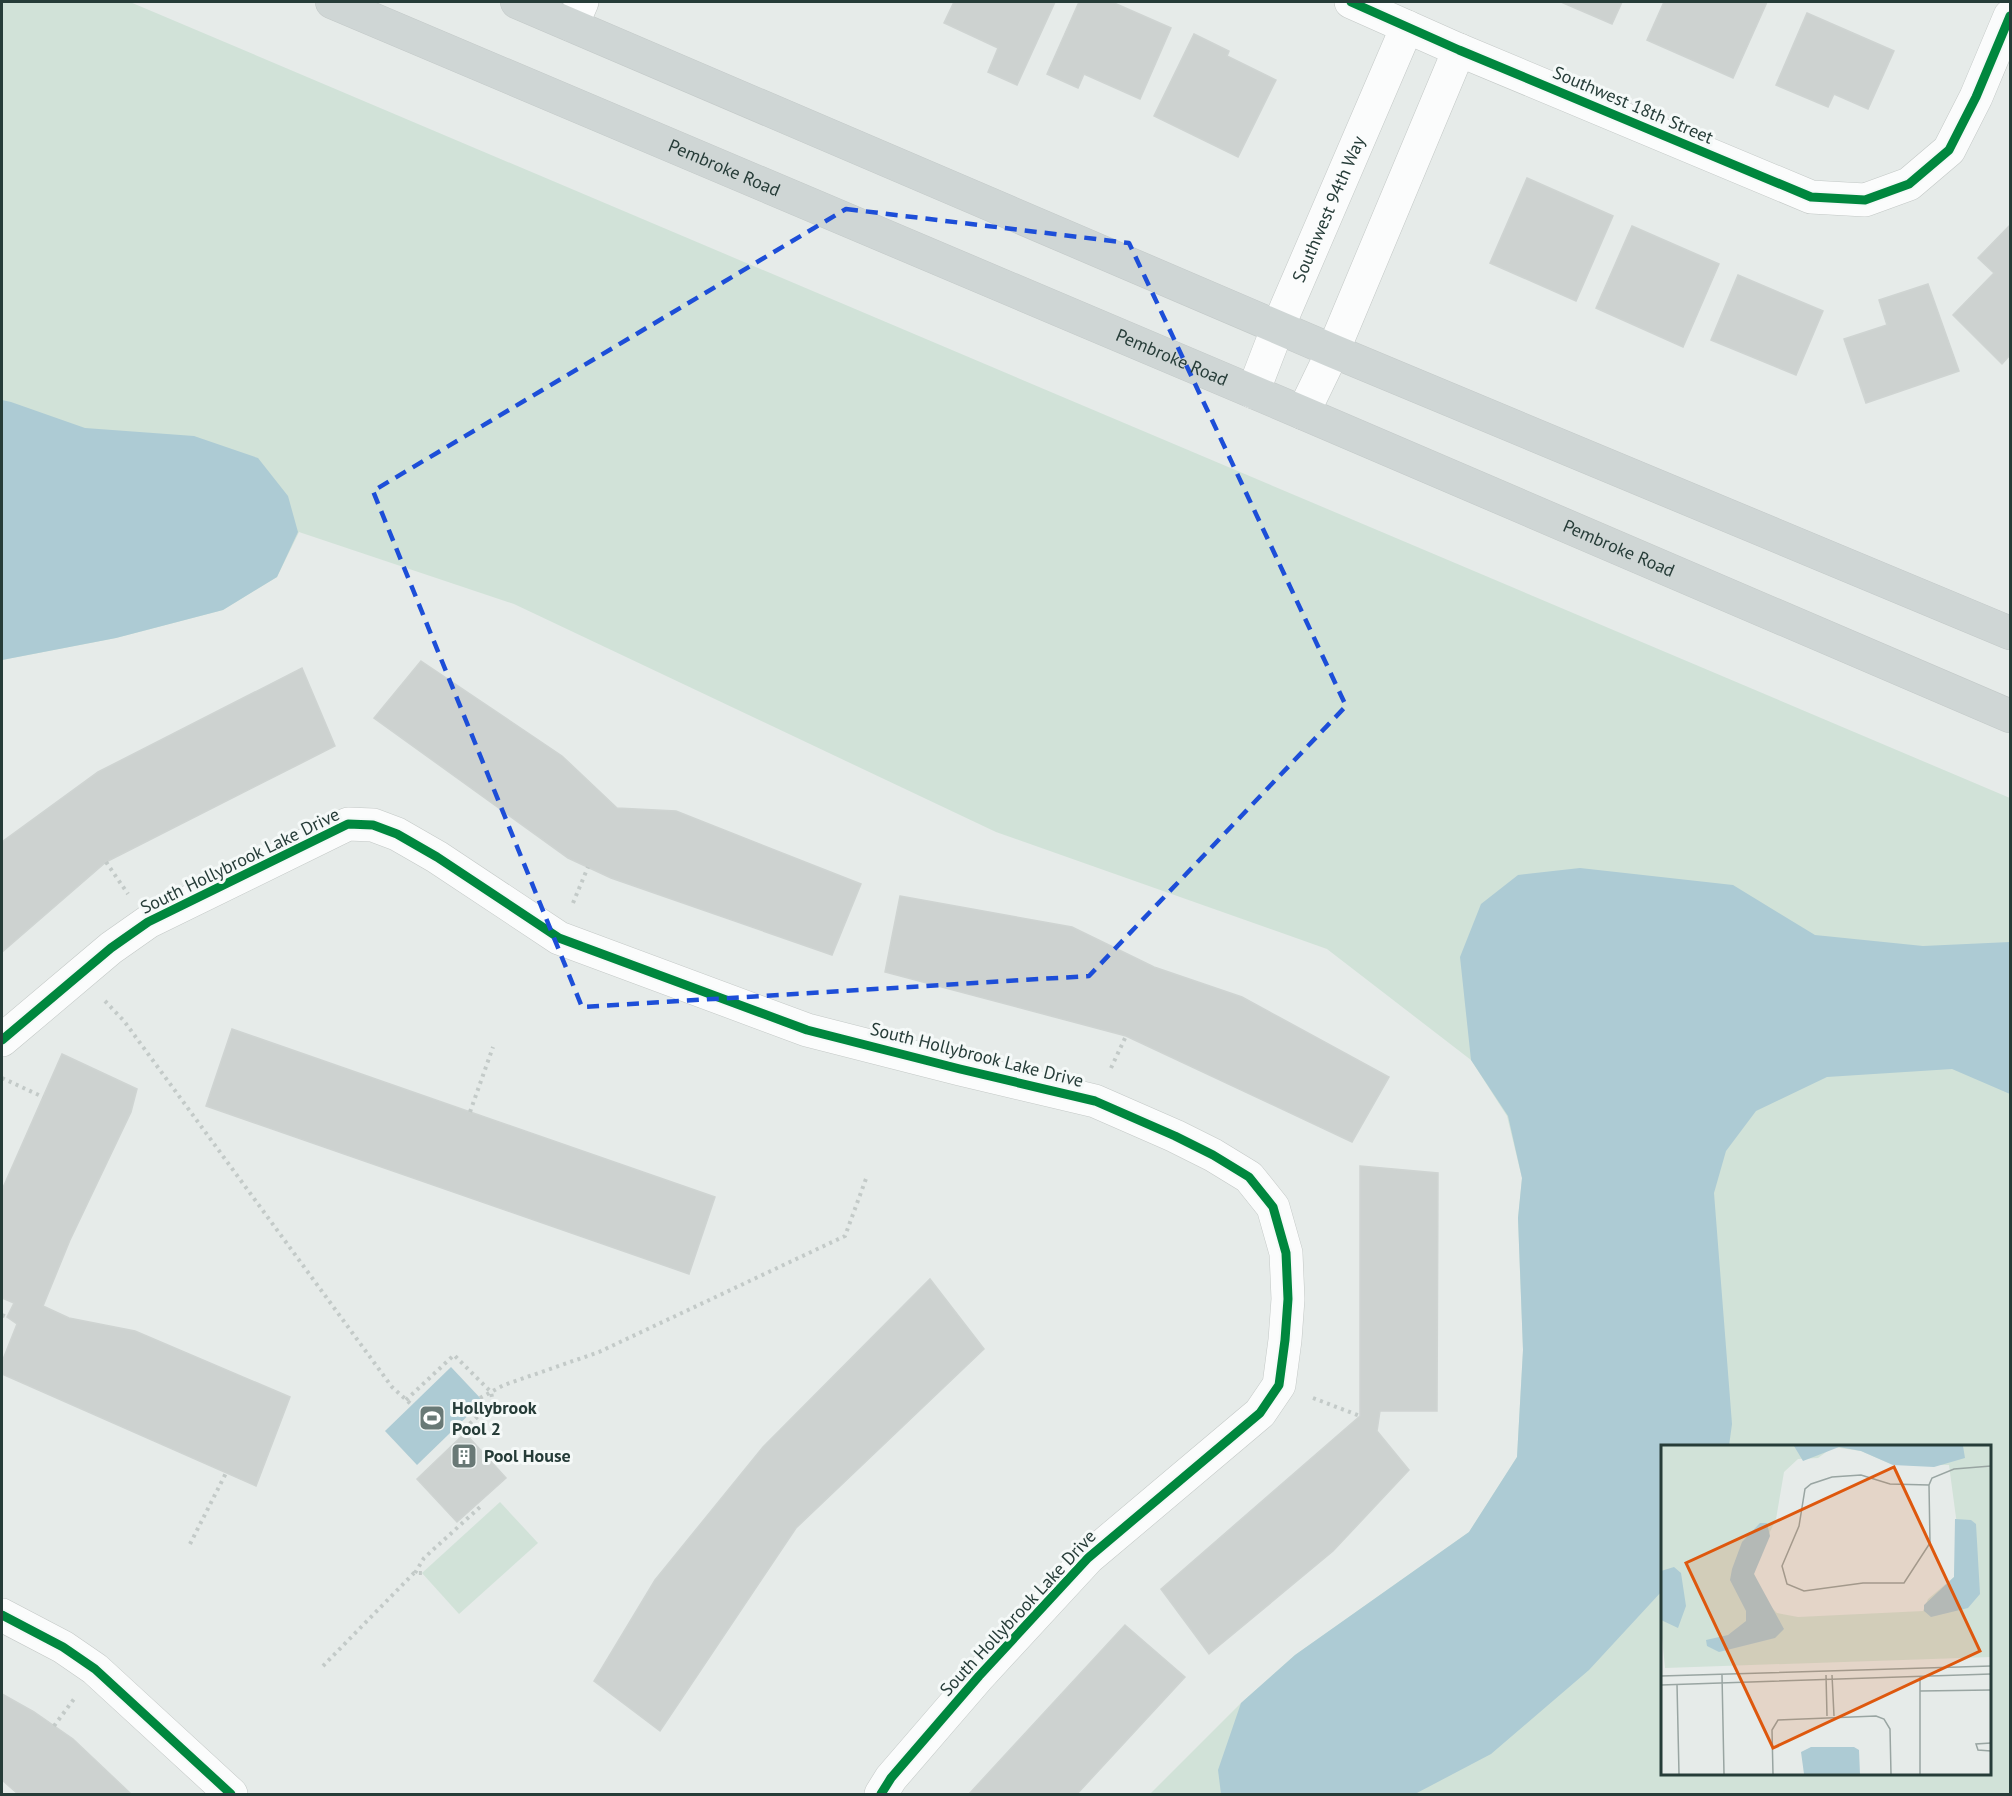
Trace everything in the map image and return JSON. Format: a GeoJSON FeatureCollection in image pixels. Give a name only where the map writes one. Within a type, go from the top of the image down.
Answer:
{"type":"FeatureCollection","features":[{"type":"Feature","properties":{"kind":"main road","name":"Pembroke Road"},"geometry":{"type":"LineString","coordinates":[[332,2],[1303,413],[2010,716]]}},
{"type":"Feature","properties":{"kind":"main road"},"geometry":{"type":"LineString","coordinates":[[517,2],[577,13],[1333,351],[2010,633]]}},
{"type":"Feature","properties":{"kind":"street","name":"Southwest 18th Street"},"geometry":{"type":"LineString","coordinates":[[1351,2],[1459,50],[1811,197],[1865,200],[1909,184],[1949,150],[1976,97],[2010,16]]}},
{"type":"Feature","properties":{"kind":"street","name":"Southwest 94th Way"},"geometry":{"type":"LineString","coordinates":[[1253,392],[1278,327],[1407,27]]}},
{"type":"Feature","properties":{"kind":"street"},"geometry":{"type":"LineString","coordinates":[[1303,413],[1333,351],[1459,50]]}},
{"type":"Feature","properties":{"kind":"street","name":"South Hollybrook Lake Drive"},"geometry":{"type":"LineString","coordinates":[[2,1040],[111,948],[148,922],[348,824],[374,825],[398,834],[437,857],[559,938],[807,1030],[1095,1101],[1185,1141],[1249,1177],[1273,1207],[1286,1252],[1288,1299],[1279,1385],[1260,1413],[1088,1558],[979,1676],[891,1778],[881,1794]]}},
{"type":"Feature","properties":{"kind":"street"},"geometry":{"type":"LineString","coordinates":[[2,1615],[63,1647],[95,1669],[231,1794]]}},
{"type":"Feature","properties":{"kind":"path"},"geometry":{"type":"LineString","coordinates":[[81,974],[124,1021],[385,1377],[412,1405]]}},
{"type":"Feature","properties":{"kind":"path"},"geometry":{"type":"LineString","coordinates":[[470,1112],[492,1047]]}},
{"type":"Feature","properties":{"kind":"path"},"geometry":{"type":"LineString","coordinates":[[2,1078],[43,1097]]}},
{"type":"Feature","properties":{"kind":"path"},"geometry":{"type":"LineString","coordinates":[[480,1398],[504,1385],[599,1352],[846,1236],[867,1176]]}},
{"type":"Feature","properties":{"kind":"path"},"geometry":{"type":"LineString","coordinates":[[406,1400],[454,1355],[491,1392],[493,1402],[466,1427],[465,1433]]}},
{"type":"Feature","properties":{"kind":"path"},"geometry":{"type":"LineString","coordinates":[[1279,1385],[1360,1416]]}},
{"type":"Feature","properties":{"kind":"path"},"geometry":{"type":"LineString","coordinates":[[190,1544],[226,1473]]}},
{"type":"Feature","properties":{"kind":"path"},"geometry":{"type":"LineString","coordinates":[[323,1666],[414,1573],[424,1558],[480,1507],[477,1504]]}},
{"type":"Feature","properties":{"kind":"path"},"geometry":{"type":"LineString","coordinates":[[414,1573],[422,1573]]}},
{"type":"Feature","properties":{"kind":"highlighted area"},"geometry":{"type":"Polygon","coordinates":[[[846,209],[1129,243],[1346,706],[1089,976],[582,1007],[373,491],[846,209]]]}},
{"type":"Feature","properties":{"kind":"green space"},"geometry":{"type":"Polygon","coordinates":[[[2,2],[130,2],[2010,798],[2010,1794],[1150,1794],[1241,1703],[1295,1655],[1469,1532],[1517,1457],[1523,1350],[1518,1218],[1522,1178],[1507,1116],[1471,1060],[1327,949],[996,832],[514,604],[299,532],[277,577],[223,610],[116,638],[2,660],[2,2]]]}},
{"type":"Feature","properties":{"kind":"green space"},"geometry":{"type":"Polygon","coordinates":[[[500,1502],[538,1543],[459,1614],[422,1573],[500,1502]]]}},
{"type":"Feature","properties":{"kind":"water"},"geometry":{"type":"Polygon","coordinates":[[[2,400],[85,428],[194,436],[258,458],[288,496],[298,532],[277,577],[223,610],[116,638],[2,660],[2,400]]]}},
{"type":"Feature","properties":{"kind":"water"},"geometry":{"type":"Polygon","coordinates":[[[1580,868],[1733,885],[1815,935],[1923,946],[2010,942],[2010,1094],[1952,1069],[1827,1077],[1756,1111],[1726,1151],[1714,1193],[1732,1424],[1729,1445],[1661,1445],[1661,1592],[1589,1670],[1491,1754],[1415,1794],[1221,1794],[1218,1770],[1241,1703],[1295,1655],[1469,1532],[1517,1457],[1523,1350],[1518,1218],[1522,1178],[1508,1116],[1471,1060],[1460,957],[1481,904],[1518,875],[1580,868]]]}},
{"type":"Feature","properties":{"kind":"water","name":"Hollybrook Pool 2"},"geometry":{"type":"Polygon","coordinates":[[[451,1367],[483,1401],[417,1465],[385,1431],[451,1367]]]}},
{"type":"Feature","properties":{"kind":"building"},"geometry":{"type":"Polygon","coordinates":[[[954,2],[1055,2],[1017,85],[988,72],[998,48],[944,23],[954,2]]]}},
{"type":"Feature","properties":{"kind":"building"},"geometry":{"type":"Polygon","coordinates":[[[1079,2],[1112,2],[1171,28],[1140,99],[1084,74],[1078,88],[1047,74],[1079,2]]]}},
{"type":"Feature","properties":{"kind":"building"},"geometry":{"type":"Polygon","coordinates":[[[1561,2],[1622,2],[1612,24],[1561,2]]]}},
{"type":"Feature","properties":{"kind":"building"},"geometry":{"type":"Polygon","coordinates":[[[1664,2],[1767,2],[1733,78],[1647,40],[1664,2]]]}},
{"type":"Feature","properties":{"kind":"building"},"geometry":{"type":"Polygon","coordinates":[[[1807,13],[1894,51],[1868,109],[1834,94],[1828,107],[1776,85],[1807,13]]]}},
{"type":"Feature","properties":{"kind":"building"},"geometry":{"type":"Polygon","coordinates":[[[1194,34],[1229,51],[1227,56],[1276,80],[1238,157],[1154,116],[1194,34]]]}},
{"type":"Feature","properties":{"kind":"building"},"geometry":{"type":"Polygon","coordinates":[[[1527,178],[1613,216],[1576,301],[1490,263],[1527,178]]]}},
{"type":"Feature","properties":{"kind":"building"},"geometry":{"type":"Polygon","coordinates":[[[2010,225],[2010,355],[2002,364],[1953,315],[1994,273],[1978,258],[2010,225]]]}},
{"type":"Feature","properties":{"kind":"building"},"geometry":{"type":"Polygon","coordinates":[[[1632,226],[1719,264],[1683,347],[1596,308],[1632,226]]]}},
{"type":"Feature","properties":{"kind":"building"},"geometry":{"type":"Polygon","coordinates":[[[1738,275],[1823,311],[1796,375],[1711,340],[1738,275]]]}},
{"type":"Feature","properties":{"kind":"building"},"geometry":{"type":"Polygon","coordinates":[[[1928,284],[1959,371],[1866,403],[1844,339],[1887,325],[1879,300],[1928,284]]]}},
{"type":"Feature","properties":{"kind":"building"},"geometry":{"type":"Polygon","coordinates":[[[421,661],[562,756],[617,808],[676,811],[861,884],[832,955],[611,878],[568,858],[374,718],[421,661]]]}},
{"type":"Feature","properties":{"kind":"building"},"geometry":{"type":"Polygon","coordinates":[[[302,668],[335,746],[106,862],[2,952],[2,842],[98,772],[302,668]]]}},
{"type":"Feature","properties":{"kind":"building"},"geometry":{"type":"Polygon","coordinates":[[[900,896],[1072,927],[1154,967],[1242,997],[1389,1077],[1352,1142],[1126,1036],[885,972],[900,896]]]}},
{"type":"Feature","properties":{"kind":"building"},"geometry":{"type":"Polygon","coordinates":[[[232,1029],[715,1197],[689,1274],[206,1106],[232,1029]]]}},
{"type":"Feature","properties":{"kind":"building"},"geometry":{"type":"Polygon","coordinates":[[[62,1054],[137,1089],[131,1112],[70,1240],[43,1306],[69,1318],[135,1331],[290,1397],[256,1486],[2,1374],[2,1362],[17,1324],[7,1317],[14,1303],[2,1298],[2,1190],[62,1054]]]}},
{"type":"Feature","properties":{"kind":"building"},"geometry":{"type":"Polygon","coordinates":[[[1360,1166],[1438,1173],[1437,1411],[1380,1411],[1377,1431],[1409,1470],[1333,1551],[1209,1654],[1161,1589],[1360,1416],[1360,1166]]]}},
{"type":"Feature","properties":{"kind":"building"},"geometry":{"type":"Polygon","coordinates":[[[930,1279],[984,1349],[796,1528],[660,1731],[594,1681],[655,1580],[763,1447],[930,1279]]]}},
{"type":"Feature","properties":{"kind":"building","name":"Pool House"},"geometry":{"type":"Polygon","coordinates":[[[465,1433],[506,1478],[457,1522],[417,1479],[465,1433]]]}},
{"type":"Feature","properties":{"kind":"building"},"geometry":{"type":"Polygon","coordinates":[[[1125,1625],[1185,1677],[1077,1794],[969,1794],[1125,1625]]]}},
{"type":"Feature","properties":{"kind":"building"},"geometry":{"type":"Polygon","coordinates":[[[2,1694],[34,1712],[73,1739],[131,1794],[18,1794],[2,1780],[2,1694]]]}},
{"type":"Feature","properties":{"kind":"cycle path"},"geometry":{"type":"LineString","coordinates":[[1351,2],[1459,50],[1811,197],[1865,200],[1909,184],[1949,150],[1976,97],[2010,16]]}},
{"type":"Feature","properties":{"kind":"cycle path"},"geometry":{"type":"LineString","coordinates":[[2,1040],[111,948],[148,922],[348,824],[373,825],[397,834],[437,857],[559,938],[807,1030],[1095,1101],[1175,1136],[1249,1177],[1273,1207],[1286,1253],[1288,1299],[1279,1385],[1260,1413],[1088,1558],[979,1676],[891,1778],[881,1794]]}},
{"type":"Feature","properties":{"kind":"cycle path"},"geometry":{"type":"LineString","coordinates":[[2,1615],[63,1647],[95,1669],[231,1794]]}},
{"type":"Feature","properties":{"kind":"place","name":"Hollybrook Pool 2"},"geometry":{"type":"Point","coordinates":[432,1418]}},
{"type":"Feature","properties":{"kind":"place","name":"Pool House"},"geometry":{"type":"Point","coordinates":[464,1456]}}]}
